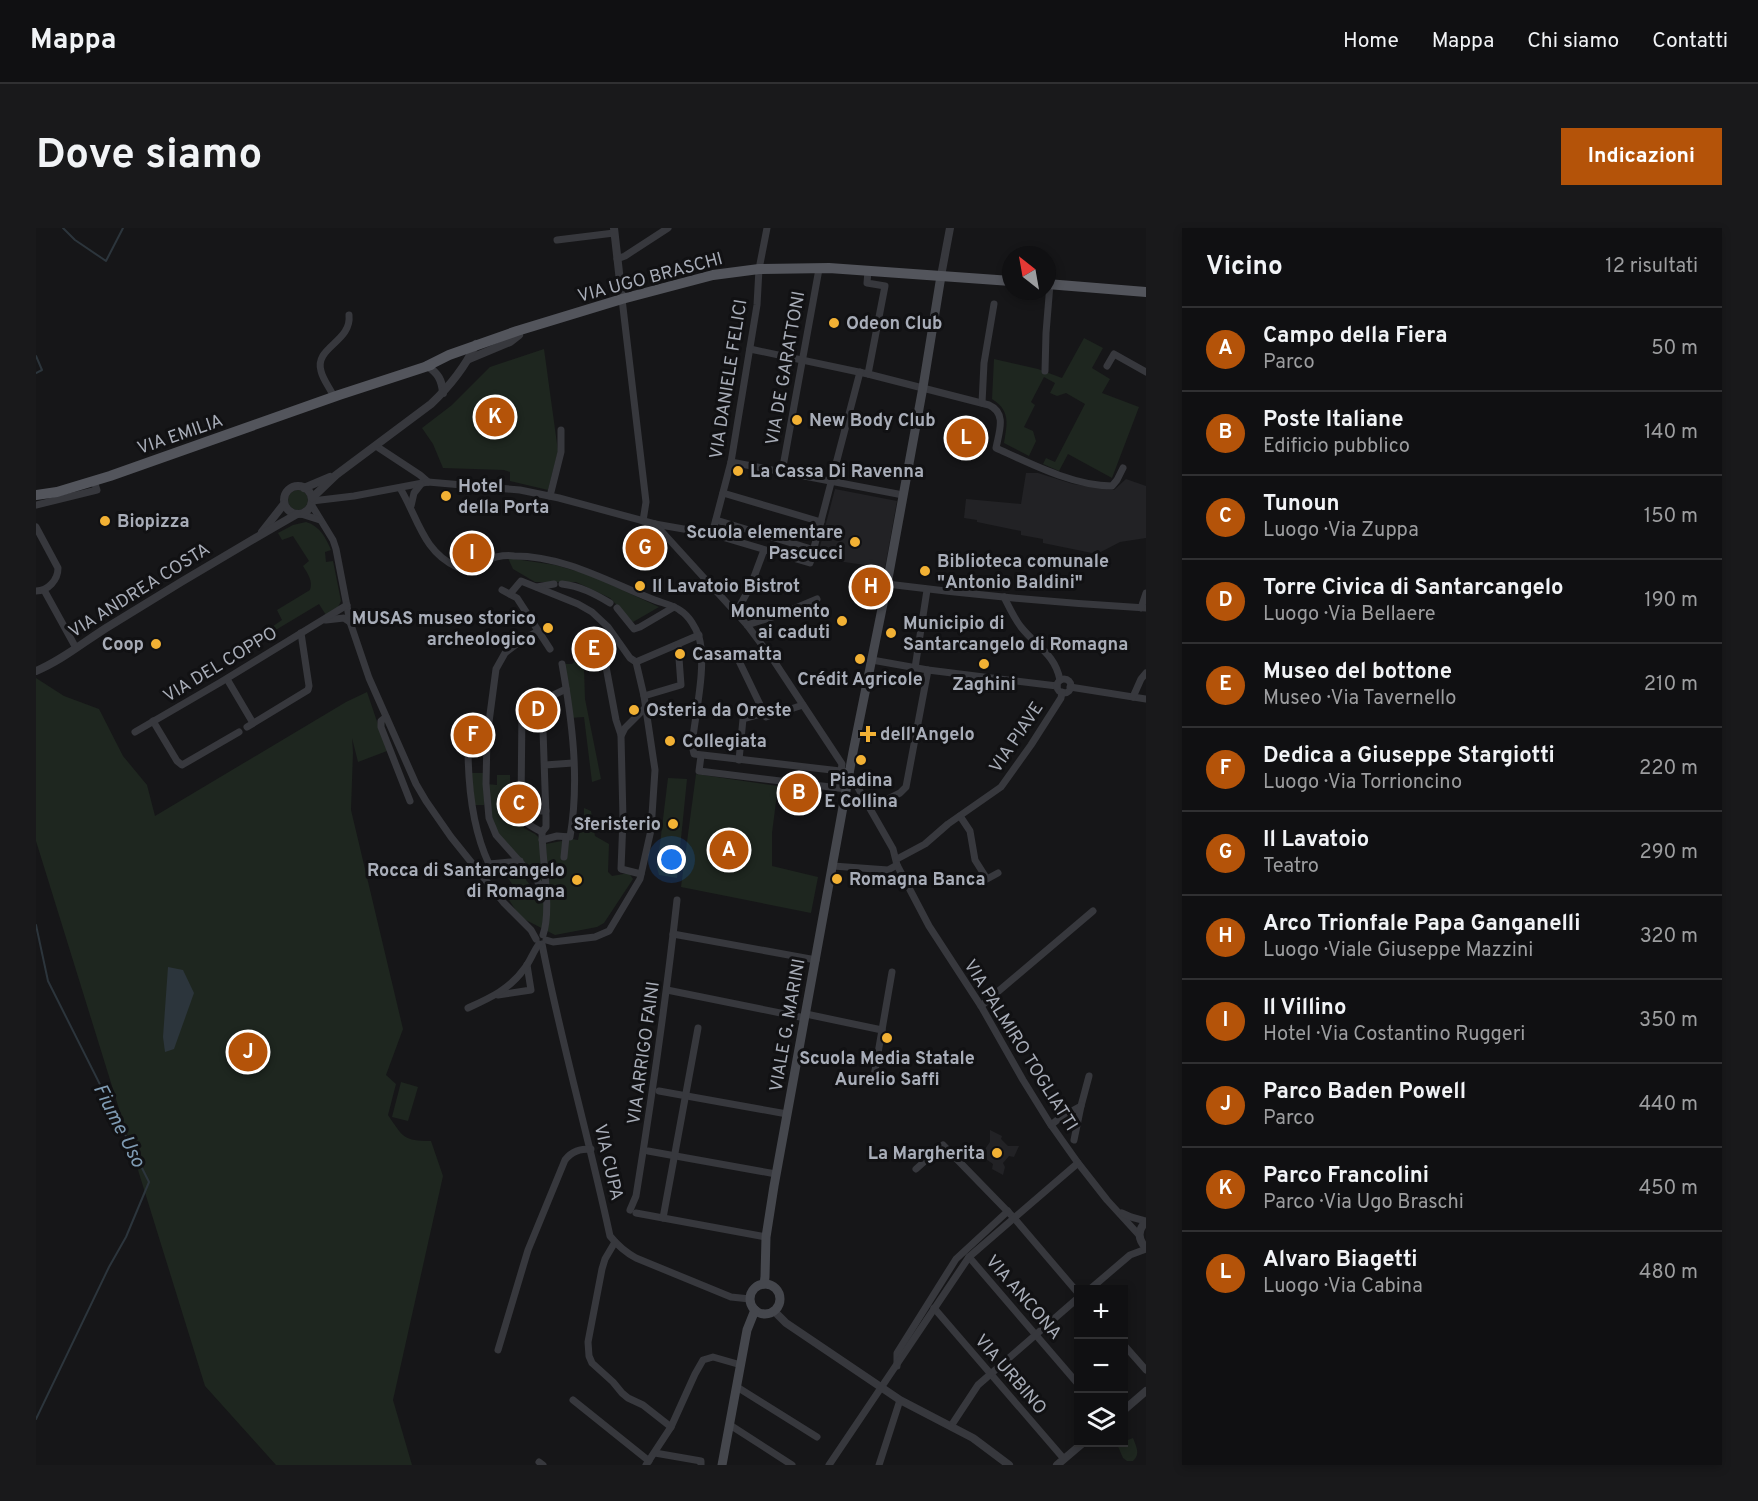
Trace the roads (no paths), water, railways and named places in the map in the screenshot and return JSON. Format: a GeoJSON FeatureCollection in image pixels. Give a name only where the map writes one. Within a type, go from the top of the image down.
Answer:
{"type":"FeatureCollection","features":[{"type":"Feature","properties":{"kind":"main road","name":"VIA UGO BRASCHI"},"geometry":{"type":"LineString","coordinates":[[473,352],[549,322],[622,299],[712,275],[759,269],[819,269],[1002,280]]}},
{"type":"Feature","properties":{"kind":"main road","name":"VIALE G. MARINI"},"geometry":{"type":"LineString","coordinates":[[764,1284],[766,1237],[847,789],[845,771],[872,660],[887,584],[941,276]]}},
{"type":"Feature","properties":{"kind":"main road"},"geometry":{"type":"LineString","coordinates":[[1056,285],[1146,292]]}},
{"type":"Feature","properties":{"kind":"main road","name":"VIA UGO BRASCHI"},"geometry":{"type":"LineString","coordinates":[[427,366],[473,352],[549,322]]}},
{"type":"Feature","properties":{"kind":"main road","name":"VIA EMILIA"},"geometry":{"type":"LineString","coordinates":[[36,495],[57,492],[94,481],[427,366]]}},
{"type":"Feature","properties":{"kind":"main road"},"geometry":{"type":"LineString","coordinates":[[764,1284],[773,1286],[779,1293],[779,1303],[774,1311],[764,1314],[752,1307],[750,1299],[752,1290],[764,1284]]}},
{"type":"Feature","properties":{"kind":"main road"},"geometry":{"type":"LineString","coordinates":[[722,1465],[747,1330],[755,1310]]}},
{"type":"Feature","properties":{"kind":"street"},"geometry":{"type":"LineString","coordinates":[[617,259],[668,228]]}},
{"type":"Feature","properties":{"kind":"street","name":"VIA DANIELE FELICI"},"geometry":{"type":"LineString","coordinates":[[712,534],[731,462],[757,305],[759,269],[766,228]]}},
{"type":"Feature","properties":{"kind":"street"},"geometry":{"type":"LineString","coordinates":[[941,276],[950,228]]}},
{"type":"Feature","properties":{"kind":"street"},"geometry":{"type":"LineString","coordinates":[[557,240],[614,231],[646,502],[643,521]]}},
{"type":"Feature","properties":{"kind":"street","name":"VIA DE GARATTONI"},"geometry":{"type":"LineString","coordinates":[[782,472],[819,269]]}},
{"type":"Feature","properties":{"kind":"street"},"geometry":{"type":"LineString","coordinates":[[312,501],[424,483],[519,490],[655,524],[712,534],[810,563],[864,373],[885,286],[867,283],[868,271]]}},
{"type":"Feature","properties":{"kind":"street"},"geometry":{"type":"LineString","coordinates":[[1045,371],[1047,300]]}},
{"type":"Feature","properties":{"kind":"street"},"geometry":{"type":"LineString","coordinates":[[982,403],[984,363],[994,304]]}},
{"type":"Feature","properties":{"kind":"street"},"geometry":{"type":"LineString","coordinates":[[334,397],[320,369],[321,361],[324,353],[346,332],[350,321],[349,315]]}},
{"type":"Feature","properties":{"kind":"street"},"geometry":{"type":"LineString","coordinates":[[750,349],[864,373],[982,403],[994,408],[1001,417],[996,448],[1072,479],[1112,486],[1123,468]]}},
{"type":"Feature","properties":{"kind":"street"},"geometry":{"type":"LineString","coordinates":[[299,514],[308,511],[312,501],[336,475],[443,393],[473,352]]}},
{"type":"Feature","properties":{"kind":"street"},"geometry":{"type":"LineString","coordinates":[[1107,366],[1114,354],[1146,372]]}},
{"type":"Feature","properties":{"kind":"street"},"geometry":{"type":"LineString","coordinates":[[427,366],[439,377],[443,393]]}},
{"type":"Feature","properties":{"kind":"street"},"geometry":{"type":"LineString","coordinates":[[549,496],[561,452],[561,430]]}},
{"type":"Feature","properties":{"kind":"street"},"geometry":{"type":"LineString","coordinates":[[376,446],[420,475],[424,483]]}},
{"type":"Feature","properties":{"kind":"street"},"geometry":{"type":"LineString","coordinates":[[731,462],[903,495]]}},
{"type":"Feature","properties":{"kind":"street"},"geometry":{"type":"LineString","coordinates":[[320,520],[289,511],[284,504],[285,495],[291,488],[304,488],[336,475]]}},
{"type":"Feature","properties":{"kind":"street"},"geometry":{"type":"LineString","coordinates":[[36,505],[98,490],[94,481]]}},
{"type":"Feature","properties":{"kind":"street"},"geometry":{"type":"LineString","coordinates":[[411,506],[414,493],[424,483]]}},
{"type":"Feature","properties":{"kind":"street"},"geometry":{"type":"LineString","coordinates":[[304,488],[310,494],[320,520],[333,540],[350,622],[369,678],[416,784],[426,801],[451,837],[504,903],[541,939],[553,942],[596,937],[609,931],[640,879],[651,830],[655,770],[646,707],[636,662],[630,658],[602,619],[578,604],[521,581],[510,594]]}},
{"type":"Feature","properties":{"kind":"street"},"geometry":{"type":"LineString","coordinates":[[400,488],[429,546],[460,569],[496,557],[512,555],[537,557],[566,564],[681,610],[699,635],[702,656],[692,745],[698,755],[699,771],[847,789]]}},
{"type":"Feature","properties":{"kind":"street"},"geometry":{"type":"LineString","coordinates":[[723,493],[821,522]]}},
{"type":"Feature","properties":{"kind":"street","name":"VIA ANDREA COSTA"},"geometry":{"type":"LineString","coordinates":[[258,536],[284,504]]}},
{"type":"Feature","properties":{"kind":"street","name":"VIA ANDREA COSTA"},"geometry":{"type":"LineString","coordinates":[[36,671],[258,536],[299,514]]}},
{"type":"Feature","properties":{"kind":"street"},"geometry":{"type":"LineString","coordinates":[[716,520],[808,548]]}},
{"type":"Feature","properties":{"kind":"street","name":"VIA PALMIRO TOGLIATTI"},"geometry":{"type":"LineString","coordinates":[[655,524],[736,613],[774,661],[870,808],[893,849],[897,862],[929,926],[981,1006],[1051,1125],[1107,1200],[1139,1237]]}},
{"type":"Feature","properties":{"kind":"street"},"geometry":{"type":"LineString","coordinates":[[36,527],[58,568],[56,580],[40,590],[76,648]]}},
{"type":"Feature","properties":{"kind":"street"},"geometry":{"type":"LineString","coordinates":[[736,613],[751,585],[765,550]]}},
{"type":"Feature","properties":{"kind":"street"},"geometry":{"type":"LineString","coordinates":[[537,586],[554,584]]}},
{"type":"Feature","properties":{"kind":"street"},"geometry":{"type":"LineString","coordinates":[[562,584],[594,593],[614,606],[634,628],[640,627],[674,607]]}},
{"type":"Feature","properties":{"kind":"street"},"geometry":{"type":"LineString","coordinates":[[887,584],[927,590],[1144,608],[1146,593]]}},
{"type":"Feature","properties":{"kind":"street"},"geometry":{"type":"LineString","coordinates":[[502,590],[517,598],[550,650]]}},
{"type":"Feature","properties":{"kind":"street"},"geometry":{"type":"LineString","coordinates":[[915,668],[927,590]]}},
{"type":"Feature","properties":{"kind":"street"},"geometry":{"type":"LineString","coordinates":[[1004,597],[1020,626],[1057,666],[1060,686],[1066,692],[1070,687]]}},
{"type":"Feature","properties":{"kind":"street"},"geometry":{"type":"LineString","coordinates":[[747,626],[816,599]]}},
{"type":"Feature","properties":{"kind":"street","name":"VIA DEL COPPO"},"geometry":{"type":"LineString","coordinates":[[135,732],[227,679],[347,605]]}},
{"type":"Feature","properties":{"kind":"street"},"geometry":{"type":"LineString","coordinates":[[320,621],[344,618],[350,622]]}},
{"type":"Feature","properties":{"kind":"street"},"geometry":{"type":"LineString","coordinates":[[538,631],[505,653],[496,669],[487,737],[486,784],[489,818],[496,835],[546,891]]}},
{"type":"Feature","properties":{"kind":"street"},"geometry":{"type":"LineString","coordinates":[[227,679],[250,725],[308,690],[301,633]]}},
{"type":"Feature","properties":{"kind":"street"},"geometry":{"type":"LineString","coordinates":[[636,662],[699,635]]}},
{"type":"Feature","properties":{"kind":"street"},"geometry":{"type":"LineString","coordinates":[[644,696],[681,685],[678,645]]}},
{"type":"Feature","properties":{"kind":"street"},"geometry":{"type":"LineString","coordinates":[[604,656],[621,736],[623,819],[621,869],[641,874]]}},
{"type":"Feature","properties":{"kind":"street"},"geometry":{"type":"LineString","coordinates":[[872,660],[928,670],[1060,686],[1068,681],[1070,687]]}},
{"type":"Feature","properties":{"kind":"street"},"geometry":{"type":"LineString","coordinates":[[739,661],[766,717],[803,705]]}},
{"type":"Feature","properties":{"kind":"street"},"geometry":{"type":"LineString","coordinates":[[562,664],[572,733],[574,790],[564,857]]}},
{"type":"Feature","properties":{"kind":"street"},"geometry":{"type":"LineString","coordinates":[[870,808],[900,793],[906,787],[928,670]]}},
{"type":"Feature","properties":{"kind":"street"},"geometry":{"type":"LineString","coordinates":[[1133,697],[1146,673]]}},
{"type":"Feature","properties":{"kind":"street","name":"VIA PIAVE"},"geometry":{"type":"LineString","coordinates":[[897,862],[1001,787],[1061,698],[1060,686]]}},
{"type":"Feature","properties":{"kind":"street"},"geometry":{"type":"LineString","coordinates":[[1070,687],[1146,699]]}},
{"type":"Feature","properties":{"kind":"street"},"geometry":{"type":"LineString","coordinates":[[542,832],[528,825],[523,819],[522,710],[566,689]]}},
{"type":"Feature","properties":{"kind":"street"},"geometry":{"type":"LineString","coordinates":[[468,1008],[497,995],[509,986],[527,965],[545,928],[546,891],[542,832],[546,827],[546,811],[542,701]]}},
{"type":"Feature","properties":{"kind":"street"},"geometry":{"type":"LineString","coordinates":[[621,736],[625,728],[646,707]]}},
{"type":"Feature","properties":{"kind":"street"},"geometry":{"type":"LineString","coordinates":[[739,760],[743,719],[764,713]]}},
{"type":"Feature","properties":{"kind":"street"},"geometry":{"type":"LineString","coordinates":[[386,717],[381,722],[381,727],[410,801]]}},
{"type":"Feature","properties":{"kind":"street"},"geometry":{"type":"LineString","coordinates":[[153,721],[177,761],[182,765],[239,732]]}},
{"type":"Feature","properties":{"kind":"street"},"geometry":{"type":"LineString","coordinates":[[468,746],[470,787],[482,849],[489,864],[520,861]]}},
{"type":"Feature","properties":{"kind":"street"},"geometry":{"type":"LineString","coordinates":[[698,755],[845,771]]}},
{"type":"Feature","properties":{"kind":"street"},"geometry":{"type":"LineString","coordinates":[[545,765],[573,763]]}},
{"type":"Feature","properties":{"kind":"street"},"geometry":{"type":"LineString","coordinates":[[780,781],[783,765]]}},
{"type":"Feature","properties":{"kind":"street"},"geometry":{"type":"LineString","coordinates":[[522,811],[546,811]]}},
{"type":"Feature","properties":{"kind":"street"},"geometry":{"type":"LineString","coordinates":[[960,816],[970,831],[975,860],[980,870],[987,879],[998,873]]}},
{"type":"Feature","properties":{"kind":"street"},"geometry":{"type":"LineString","coordinates":[[542,840],[557,836],[568,837]]}},
{"type":"Feature","properties":{"kind":"street"},"geometry":{"type":"LineString","coordinates":[[833,866],[888,870],[897,862]]}},
{"type":"Feature","properties":{"kind":"street","name":"VIA ARRIGO FAINI"},"geometry":{"type":"LineString","coordinates":[[663,1218],[633,1211],[667,990],[677,900]]}},
{"type":"Feature","properties":{"kind":"street"},"geometry":{"type":"LineString","coordinates":[[981,1006],[1093,911]]}},
{"type":"Feature","properties":{"kind":"street"},"geometry":{"type":"LineString","coordinates":[[673,934],[816,960]]}},
{"type":"Feature","properties":{"kind":"street","name":"VIA CUPA"},"geometry":{"type":"LineString","coordinates":[[541,939],[610,1236],[615,1242]]}},
{"type":"Feature","properties":{"kind":"street"},"geometry":{"type":"LineString","coordinates":[[497,995],[531,990],[527,965]]}},
{"type":"Feature","properties":{"kind":"street"},"geometry":{"type":"LineString","coordinates":[[873,1082],[892,972]]}},
{"type":"Feature","properties":{"kind":"street"},"geometry":{"type":"LineString","coordinates":[[667,990],[882,1030]]}},
{"type":"Feature","properties":{"kind":"street"},"geometry":{"type":"LineString","coordinates":[[698,1028],[663,1218],[766,1237]]}},
{"type":"Feature","properties":{"kind":"street"},"geometry":{"type":"LineString","coordinates":[[1074,1140],[1089,1076]]}},
{"type":"Feature","properties":{"kind":"street"},"geometry":{"type":"LineString","coordinates":[[659,1090],[788,1114]]}},
{"type":"Feature","properties":{"kind":"street"},"geometry":{"type":"LineString","coordinates":[[1051,1125],[1081,1106]]}},
{"type":"Feature","properties":{"kind":"street"},"geometry":{"type":"LineString","coordinates":[[916,1169],[943,1144],[1008,1211],[1074,1291]]}},
{"type":"Feature","properties":{"kind":"street"},"geometry":{"type":"LineString","coordinates":[[498,1350],[528,1250],[565,1160],[576,1151],[591,1149]]}},
{"type":"Feature","properties":{"kind":"street"},"geometry":{"type":"LineString","coordinates":[[648,1151],[776,1174]]}},
{"type":"Feature","properties":{"kind":"street"},"geometry":{"type":"LineString","coordinates":[[829,1465],[969,1257],[1078,1163]]}},
{"type":"Feature","properties":{"kind":"street"},"geometry":{"type":"LineString","coordinates":[[1117,1210],[1146,1221],[1140,1229],[1139,1237],[1130,1256]]}},
{"type":"Feature","properties":{"kind":"street"},"geometry":{"type":"LineString","coordinates":[[897,1366],[897,1353],[956,1259],[1008,1211]]}},
{"type":"Feature","properties":{"kind":"street"},"geometry":{"type":"LineString","coordinates":[[1095,1285],[1130,1256],[1146,1248],[1139,1237]]}},
{"type":"Feature","properties":{"kind":"street"},"geometry":{"type":"LineString","coordinates":[[671,1427],[643,1405],[622,1393],[592,1363],[589,1356],[588,1342],[602,1269],[615,1242],[626,1253],[636,1258],[731,1297],[750,1299]]}},
{"type":"Feature","properties":{"kind":"street","name":"VIA ANCONA"},"geometry":{"type":"LineString","coordinates":[[969,1257],[1074,1379]]}},
{"type":"Feature","properties":{"kind":"street"},"geometry":{"type":"LineString","coordinates":[[940,1283],[948,1287]]}},
{"type":"Feature","properties":{"kind":"street"},"geometry":{"type":"LineString","coordinates":[[951,1426],[978,1385],[1074,1300]]}},
{"type":"Feature","properties":{"kind":"street","name":"VIA URBINO"},"geometry":{"type":"LineString","coordinates":[[934,1308],[991,1373],[1061,1462]]}},
{"type":"Feature","properties":{"kind":"street"},"geometry":{"type":"LineString","coordinates":[[774,1311],[786,1323],[900,1400],[973,1438],[1009,1465]]}},
{"type":"Feature","properties":{"kind":"street"},"geometry":{"type":"LineString","coordinates":[[1128,1349],[1146,1370]]}},
{"type":"Feature","properties":{"kind":"street"},"geometry":{"type":"LineString","coordinates":[[573,1401],[648,1463],[671,1427],[694,1374],[703,1360],[713,1357],[741,1365]]}},
{"type":"Feature","properties":{"kind":"street"},"geometry":{"type":"LineString","coordinates":[[737,1387],[817,1437]]}},
{"type":"Feature","properties":{"kind":"street"},"geometry":{"type":"LineString","coordinates":[[1128,1406],[1146,1391]]}},
{"type":"Feature","properties":{"kind":"street"},"geometry":{"type":"LineString","coordinates":[[1128,1407],[1146,1399]]}},
{"type":"Feature","properties":{"kind":"street"},"geometry":{"type":"LineString","coordinates":[[879,1465],[900,1400]]}},
{"type":"Feature","properties":{"kind":"street"},"geometry":{"type":"LineString","coordinates":[[730,1425],[792,1465]]}},
{"type":"Feature","properties":{"kind":"street"},"geometry":{"type":"LineString","coordinates":[[1061,1462],[1079,1447]]}},
{"type":"Feature","properties":{"kind":"street"},"geometry":{"type":"LineString","coordinates":[[655,1453],[701,1461],[701,1465]]}},
{"type":"Feature","properties":{"kind":"waterway","name":"Fiume Uso"},"geometry":{"type":"LineString","coordinates":[[63,228],[75,240],[106,261],[123,228]]}},
{"type":"Feature","properties":{"kind":"waterway","name":"Fiume Uso"},"geometry":{"type":"LineString","coordinates":[[36,356],[42,370],[36,373]]}},
{"type":"Feature","properties":{"kind":"waterway","name":"Fiume Uso"},"geometry":{"type":"LineString","coordinates":[[36,925],[48,981],[149,1182],[126,1237],[109,1267],[36,1419]]}},
{"type":"Feature","properties":{"kind":"place","name":"Odeon Club"},"geometry":{"type":"Point","coordinates":[834,323]}},
{"type":"Feature","properties":{"kind":"place","name":"Parco Francolini"},"geometry":{"type":"Point","coordinates":[495,417]}},
{"type":"Feature","properties":{"kind":"place","name":"New Body Club"},"geometry":{"type":"Point","coordinates":[797,420]}},
{"type":"Feature","properties":{"kind":"place","name":"Alvaro Biagetti"},"geometry":{"type":"Point","coordinates":[966,438]}},
{"type":"Feature","properties":{"kind":"place","name":"La Cassa Di Ravenna"},"geometry":{"type":"Point","coordinates":[738,471]}},
{"type":"Feature","properties":{"kind":"place","name":"Hotel della Porta"},"geometry":{"type":"Point","coordinates":[446,496]}},
{"type":"Feature","properties":{"kind":"place","name":"Biopizza"},"geometry":{"type":"Point","coordinates":[105,521]}},
{"type":"Feature","properties":{"kind":"place","name":"Scuola elementare Pascucci"},"geometry":{"type":"Point","coordinates":[855,542]}},
{"type":"Feature","properties":{"kind":"place","name":"Il Lavatoio"},"geometry":{"type":"Point","coordinates":[645,548]}},
{"type":"Feature","properties":{"kind":"place","name":"Il Villino"},"geometry":{"type":"Point","coordinates":[472,553]}},
{"type":"Feature","properties":{"kind":"place","name":"Biblioteca comunale \"Antonio Baldini\""},"geometry":{"type":"Point","coordinates":[925,571]}},
{"type":"Feature","properties":{"kind":"place","name":"Il Lavatoio Bistrot"},"geometry":{"type":"Point","coordinates":[640,586]}},
{"type":"Feature","properties":{"kind":"place","name":"Arco Trionfale Papa Ganganelli"},"geometry":{"type":"Point","coordinates":[871,587]}},
{"type":"Feature","properties":{"kind":"place","name":"Monumento ai caduti"},"geometry":{"type":"Point","coordinates":[842,621]}},
{"type":"Feature","properties":{"kind":"place","name":"MUSAS museo storico archeologico"},"geometry":{"type":"Point","coordinates":[548,628]}},
{"type":"Feature","properties":{"kind":"place","name":"Municipio di Santarcangelo di Romagna"},"geometry":{"type":"Point","coordinates":[891,633]}},
{"type":"Feature","properties":{"kind":"place","name":"Coop"},"geometry":{"type":"Point","coordinates":[156,644]}},
{"type":"Feature","properties":{"kind":"place","name":"Museo del bottone"},"geometry":{"type":"Point","coordinates":[594,649]}},
{"type":"Feature","properties":{"kind":"place","name":"Casamatta"},"geometry":{"type":"Point","coordinates":[680,654]}},
{"type":"Feature","properties":{"kind":"place","name":"Crédit Agricole"},"geometry":{"type":"Point","coordinates":[860,659]}},
{"type":"Feature","properties":{"kind":"place","name":"Zaghini"},"geometry":{"type":"Point","coordinates":[984,664]}},
{"type":"Feature","properties":{"kind":"place","name":"Torre Civica di Santarcangelo"},"geometry":{"type":"Point","coordinates":[538,710]}},
{"type":"Feature","properties":{"kind":"place","name":"Osteria da Oreste"},"geometry":{"type":"Point","coordinates":[634,710]}},
{"type":"Feature","properties":{"kind":"place","name":"dell'Angelo"},"geometry":{"type":"Point","coordinates":[868,734]}},
{"type":"Feature","properties":{"kind":"place","name":"Dedica a Giuseppe Stargiotti"},"geometry":{"type":"Point","coordinates":[473,735]}},
{"type":"Feature","properties":{"kind":"place","name":"Collegiata"},"geometry":{"type":"Point","coordinates":[670,741]}},
{"type":"Feature","properties":{"kind":"place","name":"Piadina E Collina"},"geometry":{"type":"Point","coordinates":[861,760]}},
{"type":"Feature","properties":{"kind":"place","name":"Poste Italiane"},"geometry":{"type":"Point","coordinates":[799,793]}},
{"type":"Feature","properties":{"kind":"place","name":"Tunoun"},"geometry":{"type":"Point","coordinates":[519,804]}},
{"type":"Feature","properties":{"kind":"place","name":"Sferisterio"},"geometry":{"type":"Point","coordinates":[673,824]}},
{"type":"Feature","properties":{"kind":"place","name":"Campo della Fiera"},"geometry":{"type":"Point","coordinates":[729,850]}},
{"type":"Feature","properties":{"kind":"place","name":"Romagna Banca"},"geometry":{"type":"Point","coordinates":[837,879]}},
{"type":"Feature","properties":{"kind":"place","name":"Rocca di Santarcangelo di Romagna"},"geometry":{"type":"Point","coordinates":[577,880]}},
{"type":"Feature","properties":{"kind":"place","name":"Scuola Media Statale Aurelio Saffi"},"geometry":{"type":"Point","coordinates":[887,1038]}},
{"type":"Feature","properties":{"kind":"place","name":"Parco Baden Powell"},"geometry":{"type":"Point","coordinates":[248,1052]}},
{"type":"Feature","properties":{"kind":"place","name":"La Margherita"},"geometry":{"type":"Point","coordinates":[997,1153]}}]}
